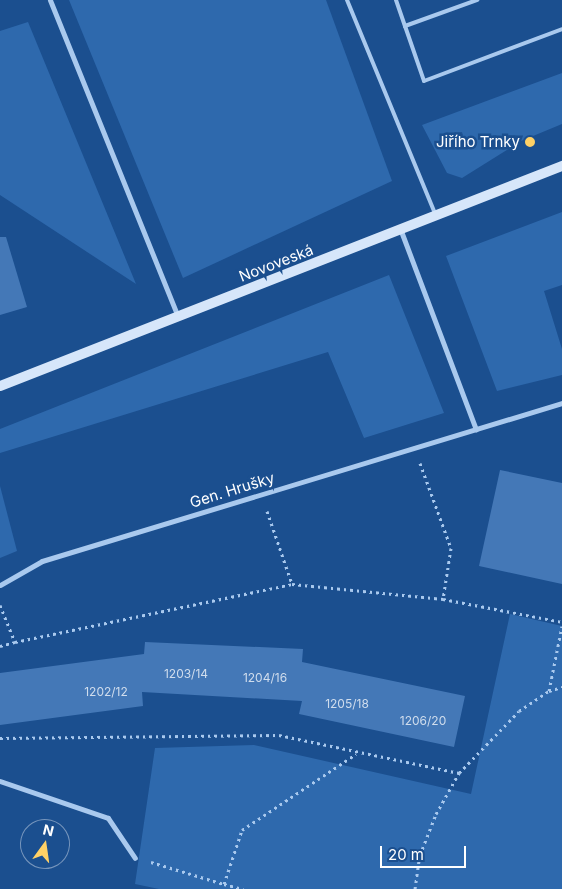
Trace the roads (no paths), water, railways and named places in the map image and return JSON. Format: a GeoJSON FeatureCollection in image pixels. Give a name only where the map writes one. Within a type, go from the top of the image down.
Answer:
{"type":"FeatureCollection","features":[{"type":"Feature","properties":{"kind":"street"},"geometry":{"type":"LineString","coordinates":[[50,0],[178,317]]}},
{"type":"Feature","properties":{"kind":"street","name":"Novoveská"},"geometry":{"type":"LineString","coordinates":[[0,386],[401,231],[562,166]]}},
{"type":"Feature","properties":{"kind":"street"},"geometry":{"type":"LineString","coordinates":[[401,231],[476,429]]}},
{"type":"Feature","properties":{"kind":"street","name":"Gen. Hrušky"},"geometry":{"type":"LineString","coordinates":[[0,585],[42,561],[415,449],[562,402]]}},
{"type":"Feature","properties":{"kind":"street"},"geometry":{"type":"LineString","coordinates":[[0,781],[108,818],[135,858]]}},
{"type":"Feature","properties":{"kind":"lane"},"geometry":{"type":"LineString","coordinates":[[347,0],[436,216]]}},
{"type":"Feature","properties":{"kind":"lane"},"geometry":{"type":"LineString","coordinates":[[396,0],[424,80],[562,29]]}},
{"type":"Feature","properties":{"kind":"lane"},"geometry":{"type":"LineString","coordinates":[[405,26],[477,0]]}},
{"type":"Feature","properties":{"kind":"place","name":"Jiřího Trnky"},"geometry":{"type":"Point","coordinates":[530,142]}}]}
